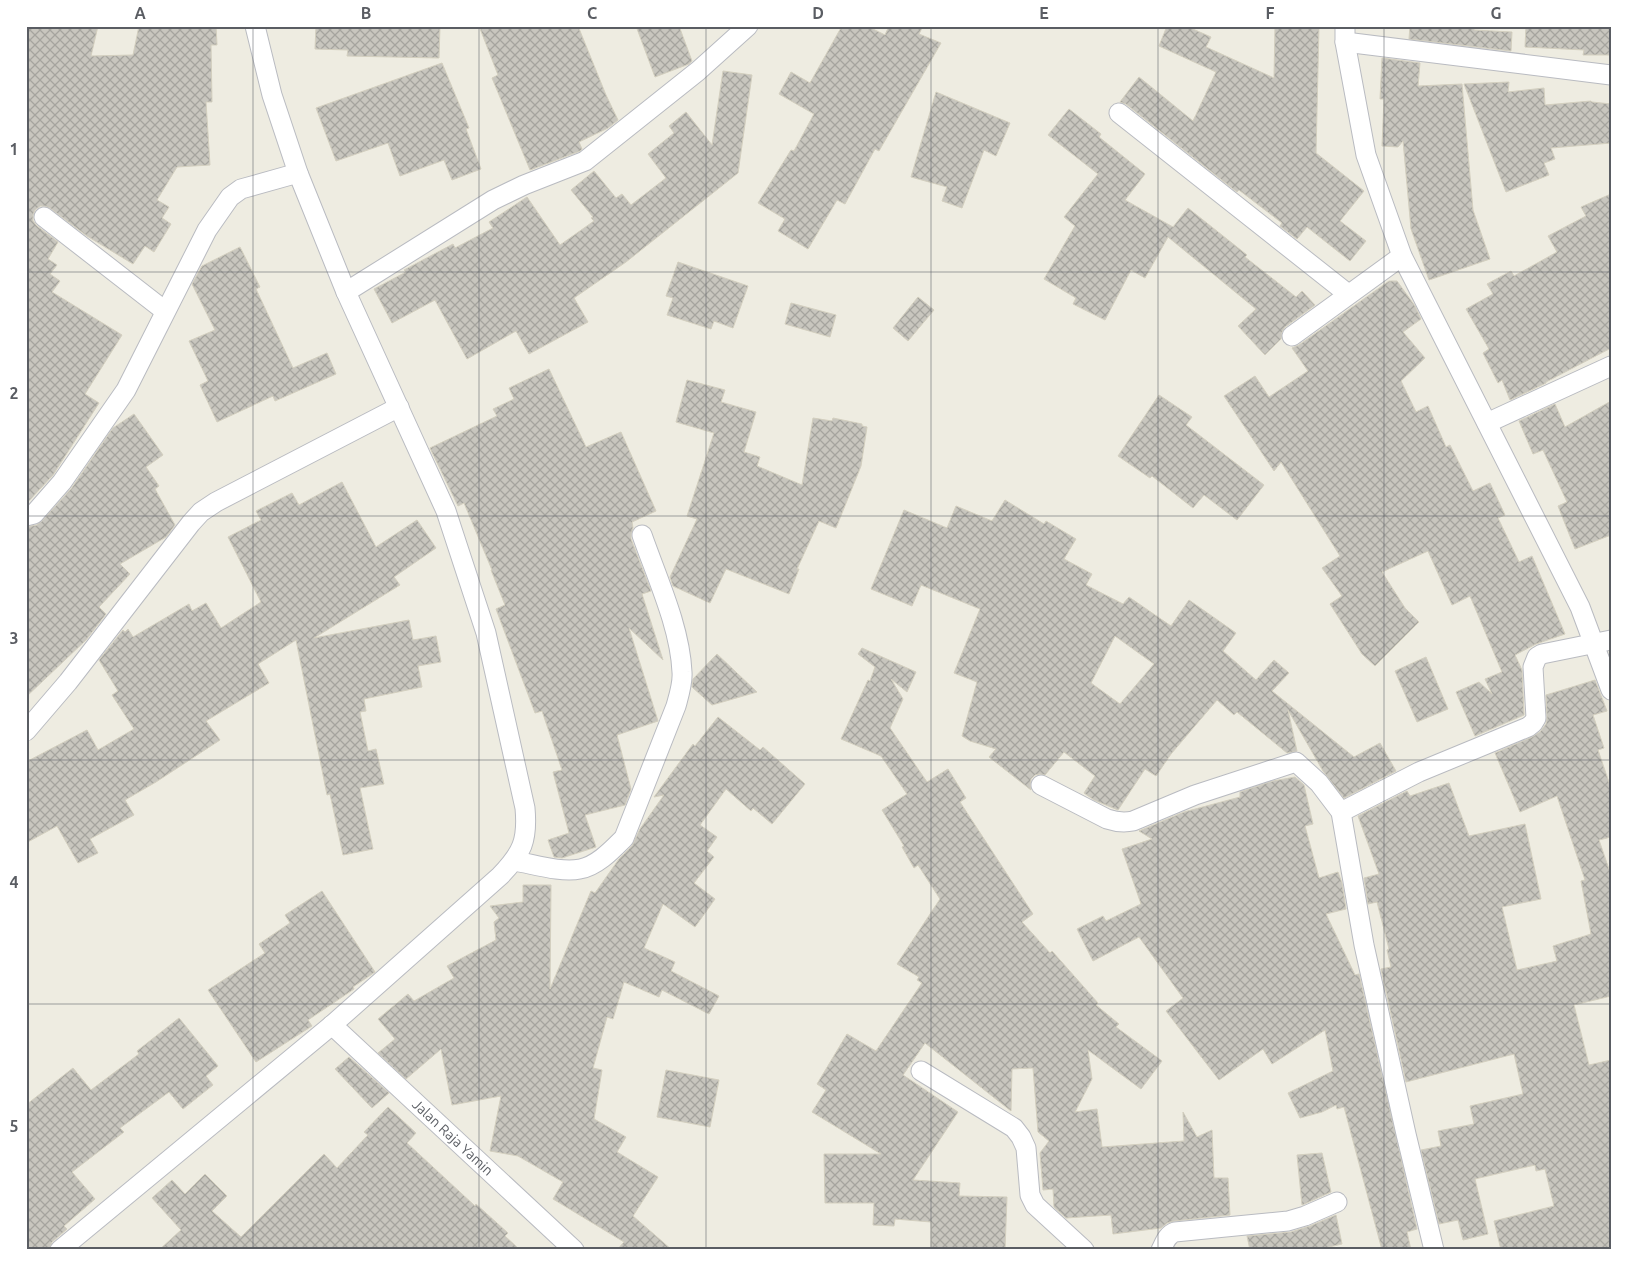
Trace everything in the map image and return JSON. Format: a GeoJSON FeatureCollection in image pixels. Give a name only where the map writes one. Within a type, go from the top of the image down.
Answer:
{"type":"FeatureCollection","features":[{"type":"Feature","properties":{"kind":"street"},"geometry":{"type":"LineString","coordinates":[[60,1250],[332,1025],[500,876],[514,861],[524,842],[525,808],[486,633],[446,511],[346,292],[298,173],[272,95],[255,26]]}},
{"type":"Feature","properties":{"kind":"street"},"geometry":{"type":"LineString","coordinates":[[346,292],[493,200],[524,185],[585,161],[698,71],[748,26]]}},
{"type":"Feature","properties":{"kind":"street"},"geometry":{"type":"LineString","coordinates":[[1611,75],[1345,34],[1366,155],[1402,256],[1580,607],[1602,641],[1611,690]]}},
{"type":"Feature","properties":{"kind":"street"},"geometry":{"type":"LineString","coordinates":[[1119,113],[1348,294]]}},
{"type":"Feature","properties":{"kind":"street"},"geometry":{"type":"LineString","coordinates":[[26,516],[34,514],[62,482],[126,390],[206,230],[230,197],[241,189],[298,173]]}},
{"type":"Feature","properties":{"kind":"street"},"geometry":{"type":"LineString","coordinates":[[44,218],[165,311]]}},
{"type":"Feature","properties":{"kind":"street"},"geometry":{"type":"LineString","coordinates":[[1292,336],[1402,256]]}},
{"type":"Feature","properties":{"kind":"street"},"geometry":{"type":"LineString","coordinates":[[1487,423],[1611,366]]}},
{"type":"Feature","properties":{"kind":"street"},"geometry":{"type":"LineString","coordinates":[[26,731],[68,682],[190,523],[201,512],[216,502],[399,408]]}},
{"type":"Feature","properties":{"kind":"street"},"geometry":{"type":"LineString","coordinates":[[514,861],[565,870],[581,869],[611,852],[624,838],[676,706],[682,673],[676,630],[642,536]]}},
{"type":"Feature","properties":{"kind":"street"},"geometry":{"type":"LineString","coordinates":[[1341,812],[1419,772],[1533,723],[1536,718],[1536,712],[1532,667],[1537,657],[1542,654],[1602,641]]}},
{"type":"Feature","properties":{"kind":"street"},"geometry":{"type":"LineString","coordinates":[[1041,784],[1107,819],[1124,822],[1195,795],[1296,762],[1319,783],[1341,812],[1364,945],[1434,1250]]}},
{"type":"Feature","properties":{"kind":"street","name":"Jalan Raja Yamin"},"geometry":{"type":"LineString","coordinates":[[332,1025],[574,1250]]}},
{"type":"Feature","properties":{"kind":"street"},"geometry":{"type":"LineString","coordinates":[[921,1071],[1014,1128],[1026,1148],[1030,1195],[1035,1205],[1084,1250]]}},
{"type":"Feature","properties":{"kind":"street"},"geometry":{"type":"LineString","coordinates":[[1161,1250],[1170,1234],[1175,1232],[1288,1221],[1337,1202]]}},
{"type":"Feature","properties":{"kind":"building"},"geometry":{"type":"Polygon","coordinates":[[[26,26],[98,26],[91,56],[133,55],[139,26],[216,26],[217,45],[211,45],[212,102],[206,102],[210,165],[177,167],[157,200],[169,207],[162,218],[171,224],[154,252],[145,246],[133,264],[87,236],[50,208],[40,206],[35,210],[33,221],[58,242],[48,259],[57,265],[50,274],[60,281],[52,292],[122,335],[85,394],[99,403],[53,475],[26,504],[26,26]]]}},
{"type":"Feature","properties":{"kind":"building"},"geometry":{"type":"Polygon","coordinates":[[[316,26],[440,26],[439,58],[347,56],[348,50],[315,49],[316,26]]]}},
{"type":"Feature","properties":{"kind":"building"},"geometry":{"type":"Polygon","coordinates":[[[479,26],[578,26],[618,120],[608,128],[579,142],[582,149],[580,151],[530,170],[492,78],[498,75],[479,26]]]}},
{"type":"Feature","properties":{"kind":"building"},"geometry":{"type":"Polygon","coordinates":[[[636,26],[679,26],[692,61],[689,64],[655,77],[636,26]]]}},
{"type":"Feature","properties":{"kind":"building"},"geometry":{"type":"Polygon","coordinates":[[[842,26],[867,26],[885,35],[889,26],[923,26],[919,34],[941,43],[879,151],[875,149],[845,204],[837,200],[808,249],[778,231],[785,219],[758,203],[791,150],[794,151],[814,114],[779,94],[791,72],[810,83],[842,26]]]}},
{"type":"Feature","properties":{"kind":"building"},"geometry":{"type":"Polygon","coordinates":[[[1167,26],[1186,26],[1211,37],[1206,47],[1274,78],[1275,26],[1319,26],[1316,153],[1364,191],[1340,221],[1366,241],[1350,261],[1307,227],[1297,239],[1280,226],[1282,223],[1239,190],[1237,192],[1126,104],[1120,102],[1139,77],[1193,121],[1216,72],[1159,46],[1167,26]]]}},
{"type":"Feature","properties":{"kind":"building"},"geometry":{"type":"Polygon","coordinates":[[[1410,26],[1474,26],[1474,30],[1512,32],[1511,51],[1409,39],[1410,26]]]}},
{"type":"Feature","properties":{"kind":"building"},"geometry":{"type":"Polygon","coordinates":[[[1526,26],[1611,26],[1611,55],[1583,55],[1584,50],[1525,47],[1526,26]]]}},
{"type":"Feature","properties":{"kind":"building"},"geometry":{"type":"Polygon","coordinates":[[[1382,58],[1420,63],[1418,86],[1462,84],[1473,210],[1490,259],[1429,280],[1411,229],[1403,141],[1398,147],[1382,146],[1384,99],[1380,99],[1382,58]]]}},
{"type":"Feature","properties":{"kind":"building"},"geometry":{"type":"Polygon","coordinates":[[[442,63],[469,128],[466,129],[481,169],[452,180],[444,160],[400,176],[388,143],[336,161],[316,108],[442,63]]]}},
{"type":"Feature","properties":{"kind":"building"},"geometry":{"type":"Polygon","coordinates":[[[723,71],[752,75],[738,173],[626,262],[574,298],[588,322],[529,354],[516,331],[467,359],[435,300],[392,323],[374,289],[406,272],[404,270],[453,244],[455,248],[493,228],[489,222],[527,197],[560,245],[594,221],[591,218],[593,217],[571,190],[594,171],[616,198],[622,194],[631,205],[666,178],[648,154],[674,133],[669,126],[686,112],[712,145],[723,71]]]}},
{"type":"Feature","properties":{"kind":"building"},"geometry":{"type":"Polygon","coordinates":[[[1509,82],[1508,92],[1544,88],[1545,105],[1591,101],[1611,104],[1611,143],[1551,148],[1555,159],[1544,163],[1549,175],[1506,192],[1464,84],[1509,82]]]}},
{"type":"Feature","properties":{"kind":"building"},"geometry":{"type":"Polygon","coordinates":[[[936,92],[1010,123],[996,156],[984,150],[962,208],[942,201],[947,187],[911,177],[936,92]]]}},
{"type":"Feature","properties":{"kind":"building"},"geometry":{"type":"Polygon","coordinates":[[[1069,109],[1101,134],[1099,137],[1145,174],[1125,200],[1173,227],[1188,208],[1247,255],[1245,257],[1296,297],[1302,291],[1315,305],[1285,327],[1281,339],[1265,355],[1238,326],[1256,309],[1168,237],[1145,278],[1131,270],[1105,320],[1073,304],[1076,298],[1044,279],[1075,226],[1064,217],[1098,174],[1048,135],[1069,109]]]}},
{"type":"Feature","properties":{"kind":"building"},"geometry":{"type":"Polygon","coordinates":[[[1611,194],[1611,348],[1510,400],[1502,380],[1498,383],[1483,353],[1489,349],[1466,309],[1493,294],[1487,284],[1511,271],[1514,276],[1557,252],[1548,236],[1586,216],[1581,207],[1611,194]]]}},
{"type":"Feature","properties":{"kind":"building"},"geometry":{"type":"Polygon","coordinates":[[[240,247],[260,287],[256,289],[293,368],[327,353],[336,374],[275,401],[273,396],[217,422],[200,385],[208,381],[189,341],[215,330],[192,284],[202,266],[240,247]]]}},
{"type":"Feature","properties":{"kind":"building"},"geometry":{"type":"Polygon","coordinates":[[[678,262],[748,286],[733,328],[714,321],[711,329],[667,315],[673,298],[666,296],[678,262]]]}},
{"type":"Feature","properties":{"kind":"building"},"geometry":{"type":"Polygon","coordinates":[[[1389,281],[1397,281],[1415,306],[1421,319],[1403,332],[1425,358],[1401,381],[1416,412],[1428,406],[1446,447],[1450,445],[1473,491],[1490,483],[1505,515],[1498,518],[1519,562],[1532,556],[1565,634],[1536,644],[1515,655],[1522,670],[1524,715],[1475,736],[1456,692],[1479,682],[1492,694],[1485,679],[1502,672],[1470,596],[1452,605],[1428,551],[1382,572],[1405,608],[1419,622],[1375,666],[1362,654],[1330,604],[1342,596],[1322,568],[1340,556],[1281,462],[1274,471],[1224,396],[1255,376],[1269,397],[1308,371],[1292,348],[1299,345],[1389,281]]]}},
{"type":"Feature","properties":{"kind":"building"},"geometry":{"type":"Polygon","coordinates":[[[918,297],[934,310],[908,341],[893,328],[918,297]]]}},
{"type":"Feature","properties":{"kind":"building"},"geometry":{"type":"Polygon","coordinates":[[[791,303],[836,315],[830,337],[785,324],[791,303]]]}},
{"type":"Feature","properties":{"kind":"building"},"geometry":{"type":"Polygon","coordinates":[[[549,369],[586,447],[621,432],[656,511],[632,522],[631,539],[651,591],[642,594],[663,660],[629,628],[658,721],[617,735],[631,789],[625,805],[585,815],[596,847],[562,858],[554,857],[548,840],[569,833],[553,772],[562,770],[542,711],[535,713],[496,609],[505,605],[492,570],[464,503],[458,506],[430,448],[497,416],[493,409],[514,399],[509,388],[549,369]]]}},
{"type":"Feature","properties":{"kind":"building"},"geometry":{"type":"Polygon","coordinates":[[[687,380],[725,390],[721,402],[756,412],[744,452],[760,457],[757,466],[802,485],[813,418],[832,421],[833,418],[862,424],[862,426],[867,427],[861,466],[836,528],[819,521],[797,569],[799,569],[789,594],[726,569],[710,603],[673,586],[670,577],[697,519],[687,516],[714,433],[676,422],[687,380]]]}},
{"type":"Feature","properties":{"kind":"building"},"geometry":{"type":"Polygon","coordinates":[[[1159,395],[1192,417],[1186,425],[1264,485],[1237,520],[1204,495],[1193,508],[1152,476],[1150,478],[1118,456],[1159,395]]]}},
{"type":"Feature","properties":{"kind":"building"},"geometry":{"type":"Polygon","coordinates":[[[1611,401],[1611,535],[1575,549],[1558,506],[1567,502],[1543,450],[1533,454],[1519,421],[1555,404],[1565,427],[1611,401]]]}},
{"type":"Feature","properties":{"kind":"building"},"geometry":{"type":"Polygon","coordinates":[[[134,414],[163,455],[146,467],[159,486],[155,489],[175,525],[166,537],[120,564],[130,574],[99,607],[106,614],[86,640],[26,697],[26,527],[37,525],[42,521],[71,489],[113,428],[134,414]]]}},
{"type":"Feature","properties":{"kind":"building"},"geometry":{"type":"Polygon","coordinates":[[[342,482],[376,547],[417,520],[436,548],[394,577],[400,585],[314,638],[409,620],[413,640],[436,636],[441,662],[418,666],[422,687],[364,699],[366,711],[360,712],[368,751],[376,749],[384,784],[360,788],[373,849],[343,855],[330,794],[327,795],[296,640],[258,664],[269,683],[206,721],[220,740],[125,800],[134,815],[90,839],[98,853],[78,863],[57,826],[26,843],[26,762],[87,730],[98,750],[134,729],[112,695],[118,691],[99,660],[123,630],[125,632],[128,629],[133,637],[189,604],[192,611],[206,603],[221,628],[261,602],[228,537],[261,520],[256,511],[292,493],[299,505],[342,482]]]}},
{"type":"Feature","properties":{"kind":"building"},"geometry":{"type":"Polygon","coordinates":[[[1005,500],[1044,524],[1046,521],[1076,539],[1064,559],[1092,574],[1086,585],[1123,604],[1129,597],[1171,626],[1189,600],[1236,633],[1223,651],[1256,680],[1274,660],[1289,673],[1272,691],[1354,757],[1380,743],[1396,771],[1344,798],[1323,771],[1288,710],[1297,751],[1287,753],[1237,712],[1234,715],[1217,700],[1171,754],[1156,776],[1145,769],[1118,810],[1094,800],[1084,793],[1095,776],[1064,752],[1045,775],[1035,775],[1031,779],[1031,790],[989,757],[996,749],[970,741],[962,736],[977,682],[954,673],[980,609],[921,585],[912,606],[871,589],[904,510],[947,528],[956,506],[992,521],[1005,500]],[[1115,636],[1091,683],[1120,704],[1154,664],[1115,636]]]}},
{"type":"Feature","properties":{"kind":"building"},"geometry":{"type":"Polygon","coordinates":[[[862,648],[916,672],[907,692],[891,679],[903,699],[890,728],[927,782],[948,769],[966,798],[960,802],[1033,914],[1022,922],[1050,953],[1052,951],[1098,1003],[1096,1005],[1119,1024],[1116,1027],[1162,1061],[1141,1089],[1088,1050],[1092,1079],[1075,1112],[1097,1109],[1102,1147],[1184,1141],[1183,1112],[1197,1137],[1212,1130],[1214,1178],[1228,1178],[1230,1215],[1174,1221],[1167,1223],[1161,1228],[1113,1234],[1111,1215],[1066,1218],[1054,1207],[1053,1189],[1043,1190],[1040,1153],[1049,1141],[1038,1132],[1033,1068],[1012,1069],[1011,1111],[925,1043],[903,1075],[958,1112],[913,1180],[960,1183],[959,1196],[1007,1197],[1005,1250],[931,1250],[931,1222],[895,1219],[894,1226],[873,1225],[874,1203],[825,1203],[824,1154],[881,1154],[812,1112],[826,1090],[817,1084],[847,1034],[876,1051],[922,983],[917,980],[919,977],[897,964],[940,899],[918,865],[914,868],[902,847],[904,846],[882,810],[907,794],[881,756],[841,739],[875,667],[858,654],[862,648]]]}},
{"type":"Feature","properties":{"kind":"building"},"geometry":{"type":"Polygon","coordinates":[[[717,654],[757,692],[712,705],[692,687],[693,679],[717,654]]]}},
{"type":"Feature","properties":{"kind":"building"},"geometry":{"type":"Polygon","coordinates":[[[1426,657],[1448,709],[1417,722],[1395,671],[1426,657]]]}},
{"type":"Feature","properties":{"kind":"building"},"geometry":{"type":"Polygon","coordinates":[[[1595,680],[1607,711],[1593,715],[1604,748],[1598,750],[1611,788],[1611,837],[1599,840],[1611,875],[1611,996],[1574,1005],[1589,1065],[1611,1060],[1611,1250],[1501,1250],[1494,1221],[1554,1206],[1545,1169],[1536,1171],[1535,1165],[1475,1179],[1488,1234],[1463,1240],[1458,1220],[1439,1224],[1421,1150],[1441,1146],[1438,1131],[1474,1124],[1470,1106],[1523,1094],[1514,1054],[1406,1082],[1381,969],[1391,967],[1387,950],[1389,949],[1377,902],[1368,904],[1364,878],[1379,874],[1358,816],[1407,791],[1410,796],[1449,783],[1469,836],[1525,824],[1541,899],[1502,907],[1517,970],[1557,961],[1553,946],[1591,934],[1581,881],[1585,880],[1557,796],[1520,812],[1495,753],[1540,732],[1546,724],[1547,718],[1546,695],[1595,680]]]}},
{"type":"Feature","properties":{"kind":"building"},"geometry":{"type":"Polygon","coordinates":[[[718,717],[760,750],[763,747],[805,784],[772,824],[753,808],[751,811],[726,789],[700,825],[717,837],[707,851],[714,857],[694,883],[715,899],[695,927],[663,904],[644,948],[675,962],[671,971],[719,996],[709,1014],[662,990],[659,997],[624,982],[613,1019],[607,1017],[593,1068],[602,1070],[594,1119],[626,1137],[617,1152],[658,1177],[633,1216],[672,1250],[617,1250],[624,1242],[553,1199],[563,1182],[518,1156],[490,1151],[501,1096],[452,1105],[441,1049],[406,1079],[378,1053],[395,1039],[378,1019],[408,994],[414,1001],[454,978],[447,966],[496,940],[494,922],[499,918],[490,906],[523,902],[523,885],[551,885],[550,989],[591,891],[595,893],[619,859],[632,846],[640,829],[664,795],[654,797],[693,744],[695,746],[718,717]]]}},
{"type":"Feature","properties":{"kind":"building"},"geometry":{"type":"Polygon","coordinates":[[[1295,777],[1304,785],[1313,824],[1305,826],[1319,878],[1338,872],[1342,883],[1346,909],[1326,914],[1355,975],[1359,974],[1417,1229],[1407,1232],[1411,1250],[1382,1250],[1344,1107],[1337,1109],[1336,1105],[1322,1112],[1300,1118],[1288,1093],[1333,1071],[1325,1030],[1272,1064],[1263,1049],[1219,1080],[1166,1011],[1183,998],[1139,937],[1093,961],[1077,929],[1103,916],[1106,921],[1141,904],[1122,849],[1152,839],[1139,831],[1184,812],[1240,797],[1240,792],[1273,781],[1295,777]]]}},
{"type":"Feature","properties":{"kind":"building"},"geometry":{"type":"Polygon","coordinates":[[[322,891],[375,972],[353,987],[354,989],[308,1020],[312,1026],[256,1062],[208,990],[265,953],[259,944],[290,923],[285,915],[322,891]]]}},
{"type":"Feature","properties":{"kind":"building"},"geometry":{"type":"Polygon","coordinates":[[[179,1018],[218,1066],[206,1076],[213,1085],[183,1109],[169,1092],[120,1128],[124,1132],[72,1172],[95,1199],[64,1226],[67,1229],[52,1242],[49,1250],[26,1250],[26,1105],[73,1068],[91,1090],[139,1054],[137,1051],[179,1018]]]}},
{"type":"Feature","properties":{"kind":"building"},"geometry":{"type":"Polygon","coordinates":[[[349,1057],[389,1093],[372,1108],[335,1069],[349,1057]]]}},
{"type":"Feature","properties":{"kind":"building"},"geometry":{"type":"Polygon","coordinates":[[[666,1070],[719,1080],[710,1127],[657,1117],[666,1070]]]}},
{"type":"Feature","properties":{"kind":"building"},"geometry":{"type":"Polygon","coordinates":[[[388,1107],[416,1133],[407,1143],[475,1206],[476,1204],[508,1233],[505,1236],[520,1250],[159,1250],[181,1230],[152,1198],[172,1180],[185,1194],[205,1174],[227,1196],[212,1211],[241,1237],[324,1154],[337,1168],[368,1135],[364,1132],[388,1107]]]}},
{"type":"Feature","properties":{"kind":"building"},"geometry":{"type":"Polygon","coordinates":[[[1322,1153],[1331,1192],[1302,1205],[1297,1155],[1322,1153]]]}},
{"type":"Feature","properties":{"kind":"building"},"geometry":{"type":"Polygon","coordinates":[[[1336,1215],[1342,1244],[1316,1250],[1250,1250],[1247,1236],[1291,1232],[1336,1215]]]}}]}
